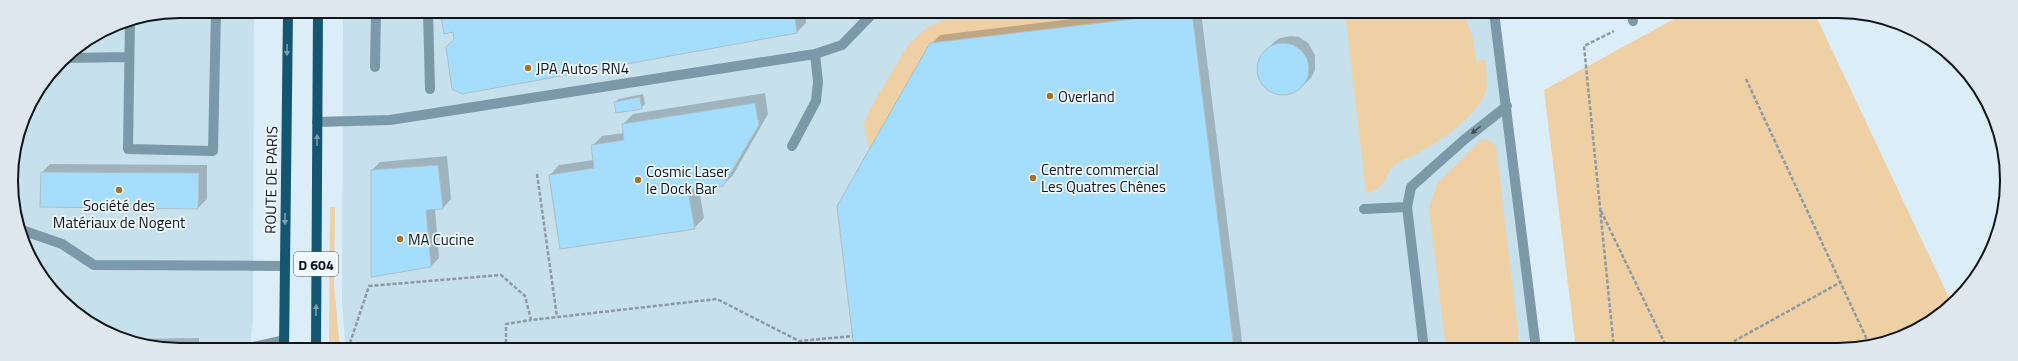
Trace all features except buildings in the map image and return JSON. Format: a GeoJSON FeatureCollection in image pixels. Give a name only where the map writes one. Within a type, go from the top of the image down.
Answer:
{"type":"FeatureCollection","features":[{"type":"Feature","properties":{"kind":"main road","name":"ROUTE DE PARIS"},"geometry":{"type":"LineString","coordinates":[[284,343],[288,18]]}},
{"type":"Feature","properties":{"kind":"main road","name":"D 604"},"geometry":{"type":"LineString","coordinates":[[316,343],[318,18]]}},
{"type":"Feature","properties":{"kind":"street"},"geometry":{"type":"LineString","coordinates":[[130,26],[128,149],[213,151],[216,18]]}},
{"type":"Feature","properties":{"kind":"street"},"geometry":{"type":"LineString","coordinates":[[375,67],[376,18]]}},
{"type":"Feature","properties":{"kind":"street"},"geometry":{"type":"LineString","coordinates":[[428,18],[430,89]]}},
{"type":"Feature","properties":{"kind":"street"},"geometry":{"type":"LineString","coordinates":[[317,122],[385,121],[815,54],[842,44],[868,18]]}},
{"type":"Feature","properties":{"kind":"street"},"geometry":{"type":"LineString","coordinates":[[1495,18],[1507,106],[1535,343]]}},
{"type":"Feature","properties":{"kind":"street"},"geometry":{"type":"LineString","coordinates":[[792,146],[816,101],[818,82],[815,54]]}},
{"type":"Feature","properties":{"kind":"street"},"geometry":{"type":"LineString","coordinates":[[73,58],[129,57]]}},
{"type":"Feature","properties":{"kind":"street"},"geometry":{"type":"LineString","coordinates":[[1423,343],[1407,207],[1411,188],[1465,139],[1507,106]]}},
{"type":"Feature","properties":{"kind":"street"},"geometry":{"type":"LineString","coordinates":[[1364,209],[1407,207]]}},
{"type":"Feature","properties":{"kind":"street"},"geometry":{"type":"LineString","coordinates":[[27,232],[62,244],[94,265],[285,266]]}},
{"type":"Feature","properties":{"kind":"path"},"geometry":{"type":"LineString","coordinates":[[1584,46],[1613,343]]}},
{"type":"Feature","properties":{"kind":"path"},"geometry":{"type":"LineString","coordinates":[[1746,80],[1867,340]]}},
{"type":"Feature","properties":{"kind":"path"},"geometry":{"type":"LineString","coordinates":[[537,174],[557,317]]}},
{"type":"Feature","properties":{"kind":"path"},"geometry":{"type":"LineString","coordinates":[[1600,209],[1665,343]]}},
{"type":"Feature","properties":{"kind":"path"},"geometry":{"type":"LineString","coordinates":[[350,343],[369,286],[501,275],[525,296],[531,320]]}},
{"type":"Feature","properties":{"kind":"path"},"geometry":{"type":"LineString","coordinates":[[1731,343],[1840,282]]}},
{"type":"Feature","properties":{"kind":"path"},"geometry":{"type":"LineString","coordinates":[[506,343],[506,324],[716,299],[799,341],[853,336]]}},
{"type":"Feature","properties":{"kind":"shaded area"},"geometry":{"type":"Polygon","coordinates":[[[170,18],[254,18],[253,317],[251,343],[170,343],[149,340],[118,331],[90,316],[73,303],[58,288],[45,271],[30,243],[19,202],[18,170],[21,149],[30,118],[45,90],[58,73],[73,58],[90,45],[118,30],[149,21],[170,18]]]}},
{"type":"Feature","properties":{"kind":"shaded area"},"geometry":{"type":"Polygon","coordinates":[[[343,18],[1495,18],[1535,343],[345,343],[342,306],[343,18]]]}},
{"type":"Feature","properties":{"kind":"shaded area"},"geometry":{"type":"Polygon","coordinates":[[[961,18],[1138,18],[930,43],[869,150],[864,124],[870,109],[907,47],[917,36],[930,26],[942,21],[961,18]]]}},
{"type":"Feature","properties":{"kind":"shaded area"},"geometry":{"type":"Polygon","coordinates":[[[1346,18],[1465,18],[1472,33],[1476,61],[1485,60],[1488,84],[1483,97],[1477,107],[1460,125],[1439,141],[1395,165],[1378,189],[1366,193],[1346,18]]]}},
{"type":"Feature","properties":{"kind":"shaded area"},"geometry":{"type":"Polygon","coordinates":[[[1676,18],[1817,18],[1949,298],[1928,316],[1900,331],[1859,342],[1575,343],[1544,90],[1676,18]]]}},
{"type":"Feature","properties":{"kind":"shaded area"},"geometry":{"type":"Polygon","coordinates":[[[1487,139],[1496,146],[1519,343],[1445,343],[1429,208],[1437,184],[1481,140],[1487,139]]]}},
{"type":"Feature","properties":{"kind":"shaded area"},"geometry":{"type":"Polygon","coordinates":[[[330,207],[335,207],[334,285],[339,343],[329,343],[330,207]]]}},
{"type":"Feature","properties":{"kind":"place","name":"JPA Autos RN4"},"geometry":{"type":"Point","coordinates":[528,68]}},
{"type":"Feature","properties":{"kind":"place","name":"Overland"},"geometry":{"type":"Point","coordinates":[1050,96]}},
{"type":"Feature","properties":{"kind":"place","name":"Centre commercial Les Quatres Chênes"},"geometry":{"type":"Point","coordinates":[1033,178]}},
{"type":"Feature","properties":{"kind":"place","name":"Cosmic Laser le Dock Bar"},"geometry":{"type":"Point","coordinates":[638,180]}},
{"type":"Feature","properties":{"kind":"place","name":"Société des Matériaux de Nogent"},"geometry":{"type":"Point","coordinates":[119,190]}},
{"type":"Feature","properties":{"kind":"place","name":"MA Cucine"},"geometry":{"type":"Point","coordinates":[400,239]}}]}
